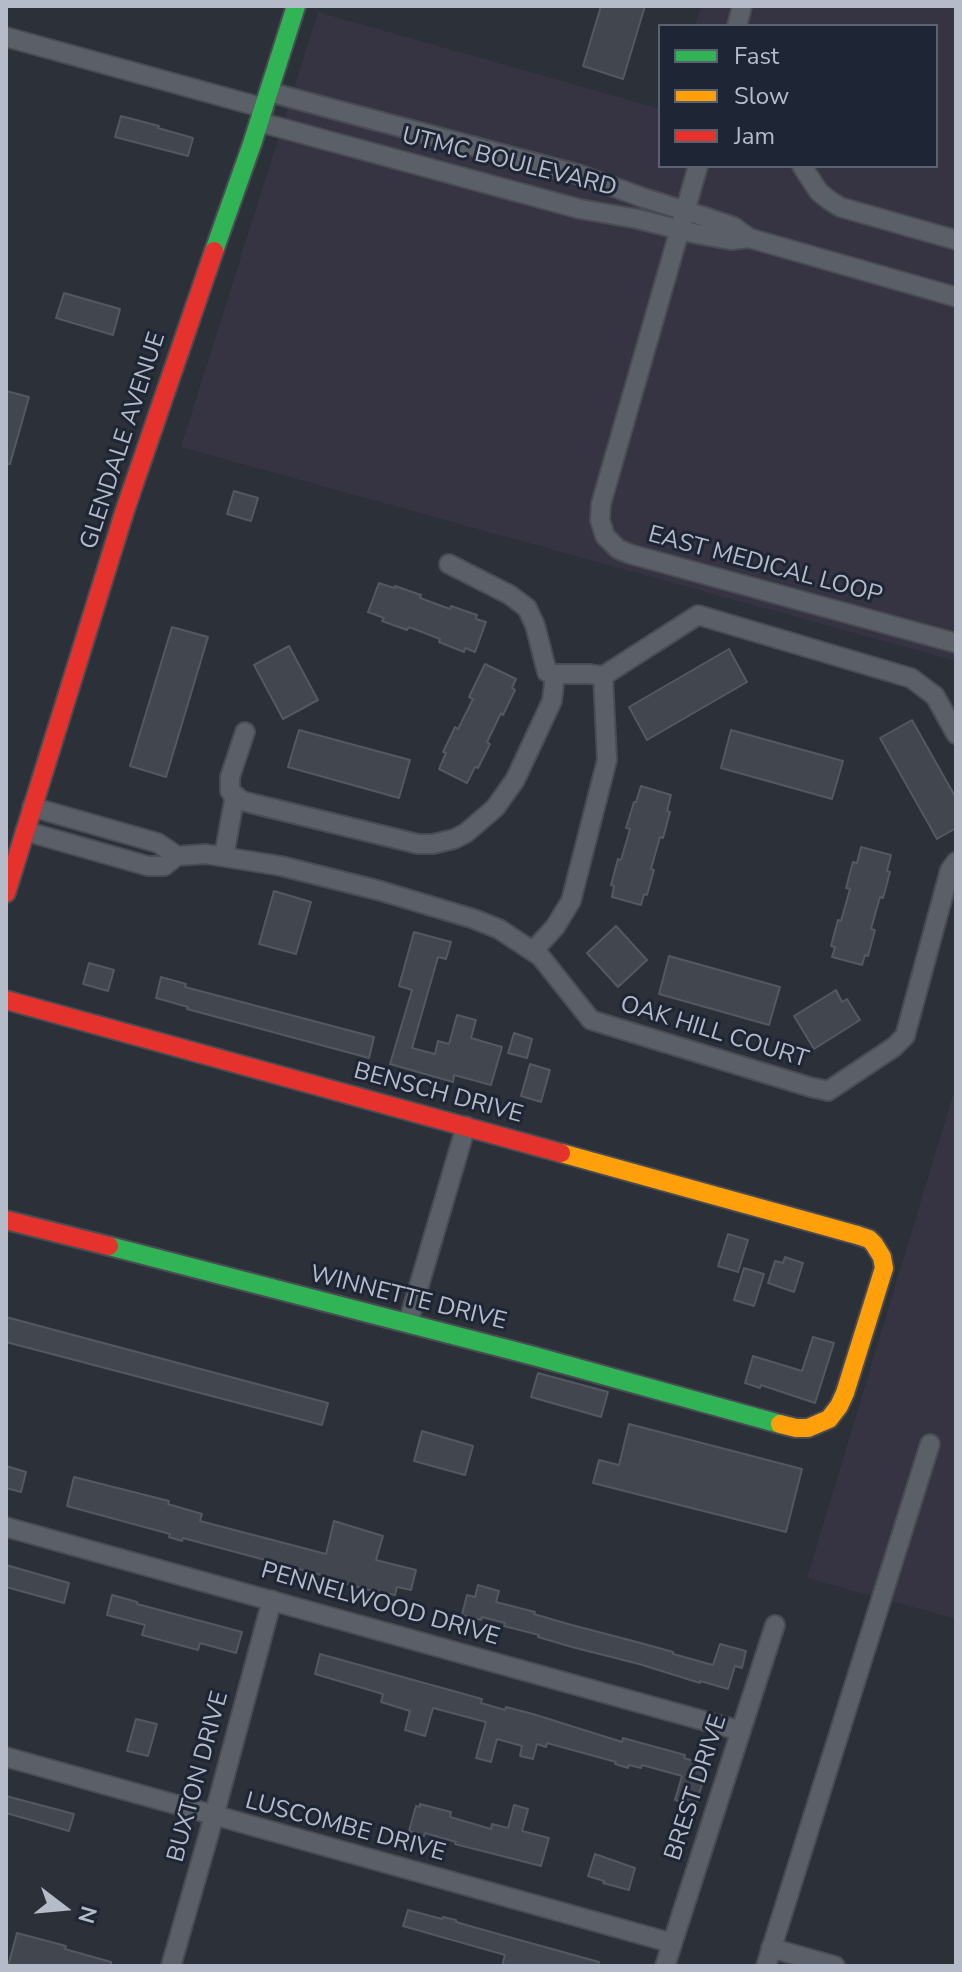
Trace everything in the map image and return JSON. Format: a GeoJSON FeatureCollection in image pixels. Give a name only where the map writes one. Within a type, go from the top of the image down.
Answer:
{"type":"FeatureCollection","features":[{"type":"Feature","properties":{"kind":"street","name":"GLENDALE AVENUE"},"geometry":{"type":"LineString","coordinates":[[6,893],[152,428],[296,6]]}},
{"type":"Feature","properties":{"kind":"street"},"geometry":{"type":"LineString","coordinates":[[6,37],[264,107]]}},
{"type":"Feature","properties":{"kind":"street","name":"UTMC BOULEVARD"},"geometry":{"type":"LineString","coordinates":[[264,107],[433,135],[574,173],[644,198],[683,220],[731,240],[749,238],[956,297]]}},
{"type":"Feature","properties":{"kind":"street","name":"UTMC BOULEVARD"},"geometry":{"type":"LineString","coordinates":[[264,107],[424,167],[580,209],[638,219],[683,220]]}},
{"type":"Feature","properties":{"kind":"street"},"geometry":{"type":"LineString","coordinates":[[424,167],[433,135]]}},
{"type":"Feature","properties":{"kind":"street","name":"EAST MEDICAL LOOP"},"geometry":{"type":"LineString","coordinates":[[697,168],[601,504],[600,520],[605,536],[618,549],[630,554],[956,643]]}},
{"type":"Feature","properties":{"kind":"street"},"geometry":{"type":"LineString","coordinates":[[803,168],[819,192],[840,207],[956,240]]}},
{"type":"Feature","properties":{"kind":"street"},"geometry":{"type":"LineString","coordinates":[[449,564],[510,595],[527,608],[535,625],[547,672],[603,676],[698,615],[911,678],[935,696],[956,734]]}},
{"type":"Feature","properties":{"kind":"street"},"geometry":{"type":"LineString","coordinates":[[245,732],[230,777],[230,791],[242,801],[418,844],[433,844],[466,833],[495,808],[515,780],[552,701],[555,674]]}},
{"type":"Feature","properties":{"kind":"street"},"geometry":{"type":"LineString","coordinates":[[533,951],[555,927],[571,901],[607,760],[603,676]]}},
{"type":"Feature","properties":{"kind":"street"},"geometry":{"type":"LineString","coordinates":[[224,856],[235,795]]}},
{"type":"Feature","properties":{"kind":"street","name":"OAK HILL COURT"},"geometry":{"type":"LineString","coordinates":[[32,807],[158,843],[177,856]]}},
{"type":"Feature","properties":{"kind":"street","name":"OAK HILL COURT"},"geometry":{"type":"LineString","coordinates":[[25,831],[148,866],[164,866],[177,856],[206,854],[281,866],[474,919],[499,929],[540,956],[591,1020],[828,1091],[894,1047],[905,1036],[950,870],[956,862]]}},
{"type":"Feature","properties":{"kind":"street","name":"BENSCH DRIVE"},"geometry":{"type":"LineString","coordinates":[[6,1000],[869,1239],[882,1257],[884,1268],[850,1379],[839,1406],[829,1419],[808,1428],[796,1428]]}},
{"type":"Feature","properties":{"kind":"street"},"geometry":{"type":"LineString","coordinates":[[408,1323],[466,1126]]}},
{"type":"Feature","properties":{"kind":"street","name":"WINNETTE DRIVE"},"geometry":{"type":"LineString","coordinates":[[6,1220],[408,1323],[796,1428]]}},
{"type":"Feature","properties":{"kind":"street"},"geometry":{"type":"LineString","coordinates":[[835,1966],[770,1961],[930,1444]]}},
{"type":"Feature","properties":{"kind":"street","name":"PENNELWOOD DRIVE"},"geometry":{"type":"LineString","coordinates":[[6,1527],[741,1731]]}},
{"type":"Feature","properties":{"kind":"street","name":"BUXTON DRIVE"},"geometry":{"type":"LineString","coordinates":[[171,1966],[272,1600]]}},
{"type":"Feature","properties":{"kind":"street","name":"BREST DRIVE"},"geometry":{"type":"LineString","coordinates":[[665,1966],[775,1625]]}},
{"type":"Feature","properties":{"kind":"street","name":"LUSCOMBE DRIVE"},"geometry":{"type":"LineString","coordinates":[[6,1757],[672,1943]]}},
{"type":"Feature","properties":{"kind":"shaded area"},"geometry":{"type":"Polygon","coordinates":[[[701,6],[956,6],[956,661],[181,447],[318,12],[658,108],[658,168],[938,168],[938,24],[696,24],[701,6]]]}},
{"type":"Feature","properties":{"kind":"shaded area"},"geometry":{"type":"Polygon","coordinates":[[[956,1085],[956,1619],[807,1578],[956,1085]]]}},
{"type":"Feature","properties":{"kind":"building"},"geometry":{"type":"Polygon","coordinates":[[[601,6],[645,6],[623,79],[583,66],[601,6]]]}},
{"type":"Feature","properties":{"kind":"building"},"geometry":{"type":"Polygon","coordinates":[[[121,116],[193,138],[188,156],[115,137],[121,116]]]}},
{"type":"Feature","properties":{"kind":"building"},"geometry":{"type":"Polygon","coordinates":[[[64,293],[120,309],[113,335],[56,318],[64,293]]]}},
{"type":"Feature","properties":{"kind":"building"},"geometry":{"type":"Polygon","coordinates":[[[6,391],[29,397],[10,464],[6,464],[6,391]]]}},
{"type":"Feature","properties":{"kind":"building"},"geometry":{"type":"Polygon","coordinates":[[[234,491],[258,498],[251,521],[227,514],[234,491]]]}},
{"type":"Feature","properties":{"kind":"building"},"geometry":{"type":"Polygon","coordinates":[[[379,583],[421,595],[420,598],[450,609],[451,606],[477,615],[476,619],[486,622],[475,652],[465,648],[464,652],[409,627],[407,630],[382,621],[384,618],[368,612],[379,583]]]}},
{"type":"Feature","properties":{"kind":"building"},"geometry":{"type":"Polygon","coordinates":[[[172,627],[208,637],[166,777],[130,766],[172,627]]]}},
{"type":"Feature","properties":{"kind":"building"},"geometry":{"type":"Polygon","coordinates":[[[289,646],[318,700],[283,719],[254,665],[289,646]]]}},
{"type":"Feature","properties":{"kind":"building"},"geometry":{"type":"Polygon","coordinates":[[[729,649],[747,682],[647,740],[629,707],[729,649]]]}},
{"type":"Feature","properties":{"kind":"building"},"geometry":{"type":"Polygon","coordinates":[[[485,664],[516,679],[512,688],[515,690],[487,742],[490,744],[478,768],[475,767],[467,783],[439,769],[446,753],[443,752],[473,699],[469,697],[485,664]]]}},
{"type":"Feature","properties":{"kind":"building"},"geometry":{"type":"Polygon","coordinates":[[[912,720],[956,798],[956,828],[937,839],[880,738],[912,720]]]}},
{"type":"Feature","properties":{"kind":"building"},"geometry":{"type":"Polygon","coordinates":[[[299,730],[410,760],[399,798],[288,767],[299,730]]]}},
{"type":"Feature","properties":{"kind":"building"},"geometry":{"type":"Polygon","coordinates":[[[731,730],[843,761],[832,799],[721,768],[731,730]]]}},
{"type":"Feature","properties":{"kind":"building"},"geometry":{"type":"Polygon","coordinates":[[[641,786],[671,795],[663,838],[660,837],[651,869],[654,870],[641,905],[612,897],[614,886],[611,885],[641,786]]]}},
{"type":"Feature","properties":{"kind":"building"},"geometry":{"type":"Polygon","coordinates":[[[861,847],[891,855],[883,898],[880,897],[871,929],[875,930],[868,956],[865,955],[862,965],[832,957],[835,947],[831,946],[850,889],[846,888],[853,862],[857,863],[861,847]]]}},
{"type":"Feature","properties":{"kind":"building"},"geometry":{"type":"Polygon","coordinates":[[[274,891],[311,902],[296,954],[259,944],[274,891]]]}},
{"type":"Feature","properties":{"kind":"building"},"geometry":{"type":"Polygon","coordinates":[[[616,926],[647,960],[618,987],[587,953],[616,926]]]}},
{"type":"Feature","properties":{"kind":"building"},"geometry":{"type":"Polygon","coordinates":[[[414,932],[451,942],[446,959],[438,957],[412,1048],[435,1054],[438,1041],[449,1044],[457,1015],[476,1020],[471,1038],[502,1047],[491,1085],[454,1075],[453,1082],[390,1064],[412,990],[399,986],[414,932]]]}},
{"type":"Feature","properties":{"kind":"building"},"geometry":{"type":"Polygon","coordinates":[[[669,956],[780,987],[769,1025],[659,994],[669,956]]]}},
{"type":"Feature","properties":{"kind":"building"},"geometry":{"type":"Polygon","coordinates":[[[89,963],[114,970],[108,991],[83,984],[89,963]]]}},
{"type":"Feature","properties":{"kind":"building"},"geometry":{"type":"Polygon","coordinates":[[[161,977],[186,984],[185,987],[374,1037],[369,1058],[156,998],[161,977]]]}},
{"type":"Feature","properties":{"kind":"building"},"geometry":{"type":"Polygon","coordinates":[[[836,990],[842,1002],[847,999],[860,1020],[814,1049],[794,1016],[836,990]]]}},
{"type":"Feature","properties":{"kind":"building"},"geometry":{"type":"Polygon","coordinates":[[[514,1033],[532,1039],[527,1058],[508,1053],[514,1033]]]}},
{"type":"Feature","properties":{"kind":"building"},"geometry":{"type":"Polygon","coordinates":[[[530,1064],[550,1070],[541,1102],[521,1096],[530,1064]]]}},
{"type":"Feature","properties":{"kind":"building"},"geometry":{"type":"Polygon","coordinates":[[[728,1234],[748,1240],[738,1272],[718,1266],[728,1234]]]}},
{"type":"Feature","properties":{"kind":"building"},"geometry":{"type":"Polygon","coordinates":[[[785,1257],[803,1263],[794,1292],[768,1283],[775,1261],[783,1263],[785,1257]]]}},
{"type":"Feature","properties":{"kind":"building"},"geometry":{"type":"Polygon","coordinates":[[[744,1268],[764,1274],[754,1306],[734,1300],[744,1268]]]}},
{"type":"Feature","properties":{"kind":"building"},"geometry":{"type":"Polygon","coordinates":[[[6,1317],[328,1403],[322,1425],[6,1342],[6,1317]]]}},
{"type":"Feature","properties":{"kind":"building"},"geometry":{"type":"Polygon","coordinates":[[[813,1337],[834,1343],[815,1403],[761,1385],[760,1388],[745,1383],[753,1356],[802,1371],[813,1337]]]}},
{"type":"Feature","properties":{"kind":"building"},"geometry":{"type":"Polygon","coordinates":[[[538,1373],[608,1392],[601,1417],[531,1397],[538,1373]]]}},
{"type":"Feature","properties":{"kind":"building"},"geometry":{"type":"Polygon","coordinates":[[[629,1424],[802,1469],[786,1532],[593,1483],[599,1460],[619,1465],[629,1424]]]}},
{"type":"Feature","properties":{"kind":"building"},"geometry":{"type":"Polygon","coordinates":[[[422,1431],[473,1446],[465,1475],[414,1461],[422,1431]]]}},
{"type":"Feature","properties":{"kind":"building"},"geometry":{"type":"Polygon","coordinates":[[[6,1466],[26,1472],[21,1492],[6,1488],[6,1466]]]}},
{"type":"Feature","properties":{"kind":"building"},"geometry":{"type":"Polygon","coordinates":[[[74,1477],[169,1501],[168,1504],[202,1514],[200,1521],[326,1554],[334,1521],[383,1536],[376,1560],[416,1570],[411,1590],[397,1587],[395,1595],[365,1589],[183,1538],[182,1541],[169,1537],[170,1534],[67,1506],[74,1477]]]}},
{"type":"Feature","properties":{"kind":"building"},"geometry":{"type":"Polygon","coordinates":[[[6,1565],[69,1583],[64,1603],[6,1587],[6,1565]]]}},
{"type":"Feature","properties":{"kind":"building"},"geometry":{"type":"Polygon","coordinates":[[[478,1585],[499,1591],[496,1602],[713,1665],[720,1644],[746,1651],[742,1668],[735,1666],[728,1689],[538,1637],[504,1626],[505,1623],[462,1615],[467,1595],[475,1597],[478,1585]]]}},
{"type":"Feature","properties":{"kind":"building"},"geometry":{"type":"Polygon","coordinates":[[[112,1595],[242,1632],[236,1653],[200,1643],[198,1650],[142,1635],[145,1625],[107,1615],[112,1595]]]}},
{"type":"Feature","properties":{"kind":"building"},"geometry":{"type":"Polygon","coordinates":[[[320,1654],[482,1699],[481,1703],[505,1710],[506,1707],[622,1742],[623,1738],[685,1755],[684,1758],[707,1765],[696,1806],[675,1800],[682,1776],[642,1765],[641,1768],[629,1765],[628,1768],[547,1743],[546,1747],[537,1744],[533,1759],[520,1756],[522,1746],[497,1739],[491,1762],[476,1758],[486,1722],[433,1708],[425,1736],[405,1730],[410,1711],[381,1702],[383,1694],[315,1674],[320,1654]]]}},
{"type":"Feature","properties":{"kind":"building"},"geometry":{"type":"Polygon","coordinates":[[[136,1719],[157,1724],[148,1756],[127,1751],[136,1719]]]}},
{"type":"Feature","properties":{"kind":"building"},"geometry":{"type":"Polygon","coordinates":[[[6,1796],[74,1814],[69,1831],[6,1813],[6,1796]]]}},
{"type":"Feature","properties":{"kind":"building"},"geometry":{"type":"Polygon","coordinates":[[[420,1804],[451,1812],[450,1817],[491,1829],[492,1824],[508,1828],[514,1805],[528,1809],[522,1831],[549,1838],[541,1866],[409,1831],[416,1806],[420,1807],[420,1804]]]}},
{"type":"Feature","properties":{"kind":"building"},"geometry":{"type":"Polygon","coordinates":[[[595,1854],[635,1868],[629,1890],[588,1876],[595,1854]]]}},
{"type":"Feature","properties":{"kind":"building"},"geometry":{"type":"Polygon","coordinates":[[[408,1910],[456,1920],[599,1962],[598,1966],[502,1966],[505,1955],[403,1926],[408,1910]]]}},
{"type":"Feature","properties":{"kind":"building"},"geometry":{"type":"Polygon","coordinates":[[[17,1933],[66,1946],[65,1949],[111,1962],[111,1966],[8,1966],[17,1933]]]}},
{"type":"Feature","properties":{"kind":"traffic: fast"},"geometry":{"type":"LineString","coordinates":[[214,251],[296,6]]}},
{"type":"Feature","properties":{"kind":"traffic: fast"},"geometry":{"type":"LineString","coordinates":[[109,1246],[534,1356],[780,1424]]}},
{"type":"Feature","properties":{"kind":"traffic: slow"},"geometry":{"type":"LineString","coordinates":[[561,1153],[857,1235],[874,1244],[884,1268],[839,1406],[829,1419],[808,1428],[780,1424]]}},
{"type":"Feature","properties":{"kind":"traffic: jam"},"geometry":{"type":"LineString","coordinates":[[6,893],[125,510],[214,251]]}},
{"type":"Feature","properties":{"kind":"traffic: jam"},"geometry":{"type":"LineString","coordinates":[[6,1000],[561,1153]]}},
{"type":"Feature","properties":{"kind":"traffic: jam"},"geometry":{"type":"LineString","coordinates":[[6,1220],[109,1246]]}}]}
